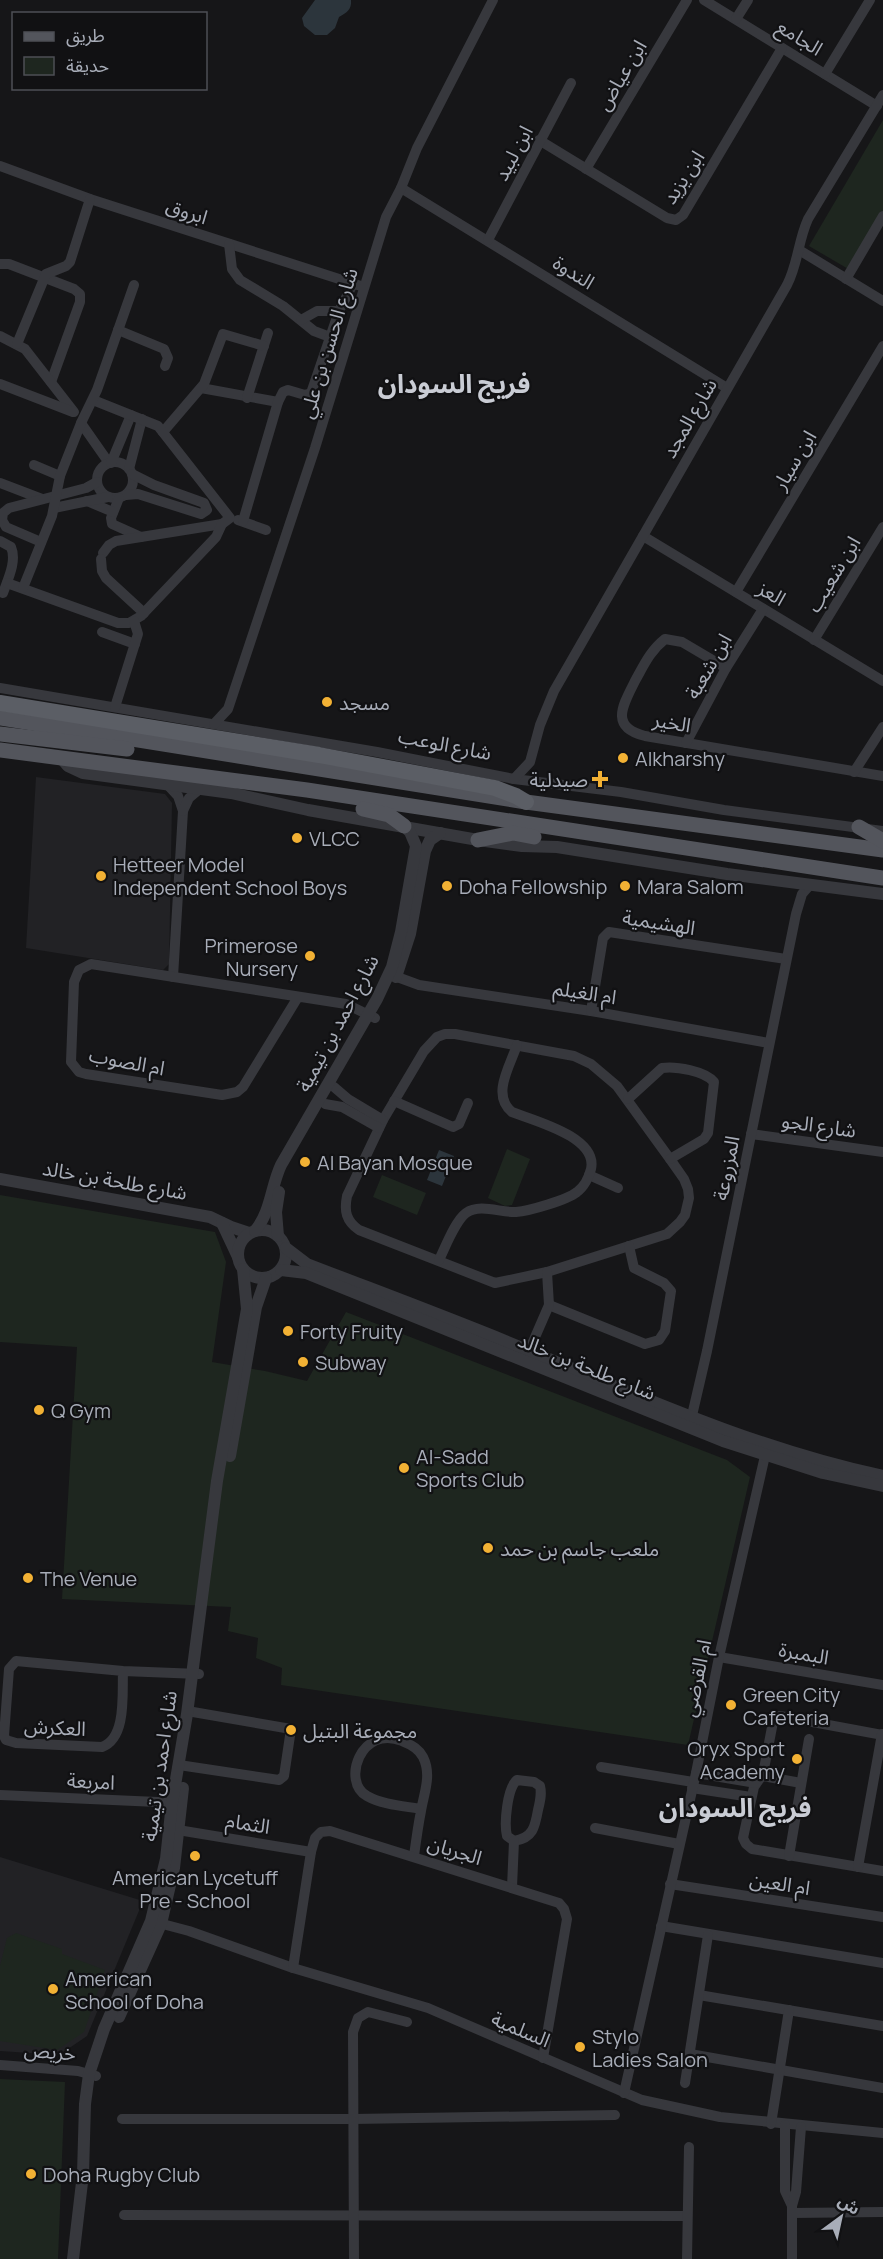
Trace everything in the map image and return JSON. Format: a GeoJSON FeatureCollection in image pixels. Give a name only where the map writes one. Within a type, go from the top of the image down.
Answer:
{"type":"FeatureCollection","features":[{"type":"Feature","properties":{"kind":"highway"},"geometry":{"type":"LineString","coordinates":[[0,703],[319,755],[489,787],[506,791],[526,802]]}},
{"type":"Feature","properties":{"kind":"main road"},"geometry":{"type":"LineString","coordinates":[[0,718],[526,802],[883,850]]}},
{"type":"Feature","properties":{"kind":"main road"},"geometry":{"type":"LineString","coordinates":[[0,734],[144,750],[154,749],[161,744]]}},
{"type":"Feature","properties":{"kind":"main road"},"geometry":{"type":"LineString","coordinates":[[0,750],[307,790],[883,878]]}},
{"type":"Feature","properties":{"kind":"main road"},"geometry":{"type":"LineString","coordinates":[[307,790],[334,804],[389,815],[404,826]]}},
{"type":"Feature","properties":{"kind":"main road"},"geometry":{"type":"LineString","coordinates":[[859,828],[883,840]]}},
{"type":"Feature","properties":{"kind":"main road"},"geometry":{"type":"LineString","coordinates":[[478,840],[513,834],[547,837],[567,831]]}},
{"type":"Feature","properties":{"kind":"street","name":"شارع الحسن بن علي"},"geometry":{"type":"LineString","coordinates":[[214,724],[228,709],[321,428],[359,285],[417,148],[493,0]]}},
{"type":"Feature","properties":{"kind":"street","name":"ابن عياض"},"geometry":{"type":"LineString","coordinates":[[586,169],[687,0]]}},
{"type":"Feature","properties":{"kind":"street","name":"الجامع"},"geometry":{"type":"LineString","coordinates":[[704,0],[877,106]]}},
{"type":"Feature","properties":{"kind":"street"},"geometry":{"type":"LineString","coordinates":[[736,19],[748,0]]}},
{"type":"Feature","properties":{"kind":"street"},"geometry":{"type":"LineString","coordinates":[[825,74],[870,0]]}},
{"type":"Feature","properties":{"kind":"street","name":"ابن يزيد"},"geometry":{"type":"LineString","coordinates":[[539,140],[671,220],[680,218],[782,48]]}},
{"type":"Feature","properties":{"kind":"street","name":"ابن لبيد"},"geometry":{"type":"LineString","coordinates":[[488,240],[571,83]]}},
{"type":"Feature","properties":{"kind":"street","name":"شارع المجد"},"geometry":{"type":"LineString","coordinates":[[514,779],[530,762],[540,725],[554,691],[787,285],[796,265],[801,234],[808,219],[883,95]]}},
{"type":"Feature","properties":{"kind":"street","name":"ابروق"},"geometry":{"type":"LineString","coordinates":[[0,166],[90,199],[359,285]]}},
{"type":"Feature","properties":{"kind":"street","name":"الندوة"},"geometry":{"type":"LineString","coordinates":[[401,188],[727,388]]}},
{"type":"Feature","properties":{"kind":"street"},"geometry":{"type":"LineString","coordinates":[[18,344],[46,274],[70,262],[90,199]]}},
{"type":"Feature","properties":{"kind":"street"},"geometry":{"type":"LineString","coordinates":[[846,279],[883,216]]}},
{"type":"Feature","properties":{"kind":"street"},"geometry":{"type":"LineString","coordinates":[[229,244],[232,269],[240,280],[283,306],[314,331],[330,336]]}},
{"type":"Feature","properties":{"kind":"street"},"geometry":{"type":"LineString","coordinates":[[800,250],[883,301]]}},
{"type":"Feature","properties":{"kind":"street"},"geometry":{"type":"LineString","coordinates":[[0,264],[9,264],[78,291],[81,298],[51,382]]}},
{"type":"Feature","properties":{"kind":"street"},"geometry":{"type":"LineString","coordinates":[[23,588],[54,508],[60,476],[80,417],[93,400],[134,285]]}},
{"type":"Feature","properties":{"kind":"street"},"geometry":{"type":"LineString","coordinates":[[243,521],[278,402],[283,392],[288,390],[305,395],[311,393],[339,311],[359,285]]}},
{"type":"Feature","properties":{"kind":"street"},"geometry":{"type":"LineString","coordinates":[[301,320],[317,311],[339,311]]}},
{"type":"Feature","properties":{"kind":"street"},"geometry":{"type":"LineString","coordinates":[[118,330],[164,349],[168,358],[165,366]]}},
{"type":"Feature","properties":{"kind":"street"},"geometry":{"type":"LineString","coordinates":[[247,398],[268,333]]}},
{"type":"Feature","properties":{"kind":"street"},"geometry":{"type":"LineString","coordinates":[[163,432],[201,388],[223,334],[264,346]]}},
{"type":"Feature","properties":{"kind":"street"},"geometry":{"type":"LineString","coordinates":[[0,336],[18,344],[30,355],[80,417],[110,463]]}},
{"type":"Feature","properties":{"kind":"street","name":"ابن سيار"},"geometry":{"type":"LineString","coordinates":[[736,592],[883,346]]}},
{"type":"Feature","properties":{"kind":"street"},"geometry":{"type":"LineString","coordinates":[[0,386],[80,417]]}},
{"type":"Feature","properties":{"kind":"street"},"geometry":{"type":"LineString","coordinates":[[201,388],[278,402]]}},
{"type":"Feature","properties":{"kind":"street"},"geometry":{"type":"LineString","coordinates":[[93,400],[154,423],[163,432],[226,521]]}},
{"type":"Feature","properties":{"kind":"street"},"geometry":{"type":"LineString","coordinates":[[118,497],[99,488],[97,482],[100,471],[110,463],[137,417]]}},
{"type":"Feature","properties":{"kind":"street"},"geometry":{"type":"LineString","coordinates":[[137,417],[130,471],[133,485],[118,497],[111,521],[114,526],[141,538]]}},
{"type":"Feature","properties":{"kind":"street"},"geometry":{"type":"LineString","coordinates":[[110,463],[117,462],[154,485],[204,503],[208,507],[207,510],[226,521]]}},
{"type":"Feature","properties":{"kind":"street"},"geometry":{"type":"LineString","coordinates":[[34,465],[60,476]]}},
{"type":"Feature","properties":{"kind":"street"},"geometry":{"type":"LineString","coordinates":[[41,542],[6,527],[2,520],[6,510],[86,488],[97,482]]}},
{"type":"Feature","properties":{"kind":"street"},"geometry":{"type":"LineString","coordinates":[[0,483],[42,499]]}},
{"type":"Feature","properties":{"kind":"street"},"geometry":{"type":"LineString","coordinates":[[54,508],[138,494],[201,514],[207,510]]}},
{"type":"Feature","properties":{"kind":"street"},"geometry":{"type":"LineString","coordinates":[[87,501],[113,512]]}},
{"type":"Feature","properties":{"kind":"street"},"geometry":{"type":"LineString","coordinates":[[144,613],[106,578],[102,571],[102,556],[109,545],[226,521],[243,521],[285,536]]}},
{"type":"Feature","properties":{"kind":"street"},"geometry":{"type":"LineString","coordinates":[[10,529],[2,542],[11,547],[14,554],[5,588],[23,588],[118,623],[134,621],[144,613],[216,537],[226,521]]}},
{"type":"Feature","properties":{"kind":"street","name":"ابن شعيب"},"geometry":{"type":"LineString","coordinates":[[814,640],[883,527]]}},
{"type":"Feature","properties":{"kind":"street","name":"العز"},"geometry":{"type":"LineString","coordinates":[[643,536],[883,681]]}},
{"type":"Feature","properties":{"kind":"street","name":"ابن شعبة"},"geometry":{"type":"LineString","coordinates":[[686,743],[726,668],[763,609]]}},
{"type":"Feature","properties":{"kind":"street"},"geometry":{"type":"LineString","coordinates":[[115,707],[139,631],[134,621]]}},
{"type":"Feature","properties":{"kind":"street"},"geometry":{"type":"LineString","coordinates":[[102,632],[135,644]]}},
{"type":"Feature","properties":{"kind":"street","name":"الخير"},"geometry":{"type":"LineString","coordinates":[[726,668],[682,642],[665,639],[651,651],[625,700],[621,709],[624,724],[630,731],[638,734],[883,776]]}},
{"type":"Feature","properties":{"kind":"street","name":"شارع الوعب"},"geometry":{"type":"LineString","coordinates":[[0,688],[387,754],[514,779],[621,792],[724,810],[883,831]]}},
{"type":"Feature","properties":{"kind":"street"},"geometry":{"type":"LineString","coordinates":[[228,709],[236,728]]}},
{"type":"Feature","properties":{"kind":"street"},"geometry":{"type":"LineString","coordinates":[[854,772],[883,727]]}},
{"type":"Feature","properties":{"kind":"street"},"geometry":{"type":"LineString","coordinates":[[61,758],[68,766],[83,773],[201,788],[478,840],[522,846],[557,847],[883,894]]}},
{"type":"Feature","properties":{"kind":"street"},"geometry":{"type":"LineString","coordinates":[[530,762],[541,783]]}},
{"type":"Feature","properties":{"kind":"street"},"geometry":{"type":"LineString","coordinates":[[167,784],[178,796],[183,811]]}},
{"type":"Feature","properties":{"kind":"street"},"geometry":{"type":"LineString","coordinates":[[173,976],[183,811],[189,798],[201,788]]}},
{"type":"Feature","properties":{"kind":"street","name":"شارع احمد بن تيمية"},"geometry":{"type":"LineString","coordinates":[[392,975],[415,850],[414,839],[404,826]]}},
{"type":"Feature","properties":{"kind":"street","name":"شارع احمد بن تيمية"},"geometry":{"type":"LineString","coordinates":[[278,1236],[276,1205],[280,1187],[288,1168],[334,1088],[408,941],[424,851],[430,840],[441,833]]}},
{"type":"Feature","properties":{"kind":"street","name":"المزروعة"},"geometry":{"type":"LineString","coordinates":[[790,882],[795,892],[795,914]]}},
{"type":"Feature","properties":{"kind":"street","name":"المزروعة"},"geometry":{"type":"LineString","coordinates":[[691,1423],[795,914],[802,894],[810,885]]}},
{"type":"Feature","properties":{"kind":"street","name":"الهشيمية"},"geometry":{"type":"LineString","coordinates":[[591,1011],[603,938],[609,932],[786,959]]}},
{"type":"Feature","properties":{"kind":"street","name":"ام الصوب"},"geometry":{"type":"LineString","coordinates":[[298,997],[243,1087],[230,1095],[86,1074],[74,1067],[69,1056],[74,982],[79,970],[91,964],[346,1004],[371,1016]]}},
{"type":"Feature","properties":{"kind":"street","name":"ام الغيلم"},"geometry":{"type":"LineString","coordinates":[[392,975],[427,986],[591,1011],[769,1043]]}},
{"type":"Feature","properties":{"kind":"street","name":"شارع احمد بن تيمية"},"geometry":{"type":"LineString","coordinates":[[252,1232],[265,1218],[272,1186],[281,1165],[371,1016]]}},
{"type":"Feature","properties":{"kind":"street"},"geometry":{"type":"LineString","coordinates":[[455,1034],[517,1045],[574,1056],[591,1064],[628,1099],[684,1179],[689,1198],[685,1215],[680,1222],[667,1234],[547,1272],[495,1283],[351,1225],[346,1216],[345,1206],[352,1183],[381,1124],[424,1051],[437,1037],[455,1034]]}},
{"type":"Feature","properties":{"kind":"street"},"geometry":{"type":"LineString","coordinates":[[439,1260],[459,1220],[467,1212],[478,1209],[517,1212],[570,1197],[582,1188],[590,1175],[591,1156],[582,1143],[512,1112],[505,1106],[501,1091],[517,1045]]}},
{"type":"Feature","properties":{"kind":"street"},"geometry":{"type":"LineString","coordinates":[[628,1099],[662,1068],[710,1077],[714,1083],[708,1132],[704,1139],[670,1159]]}},
{"type":"Feature","properties":{"kind":"street"},"geometry":{"type":"LineString","coordinates":[[334,1088],[353,1108],[381,1124]]}},
{"type":"Feature","properties":{"kind":"street"},"geometry":{"type":"LineString","coordinates":[[394,1101],[453,1127],[459,1124],[468,1103]]}},
{"type":"Feature","properties":{"kind":"street"},"geometry":{"type":"LineString","coordinates":[[325,1104],[353,1108]]}},
{"type":"Feature","properties":{"kind":"street","name":"شارع الجو"},"geometry":{"type":"LineString","coordinates":[[751,1134],[883,1152]]}},
{"type":"Feature","properties":{"kind":"street"},"geometry":{"type":"LineString","coordinates":[[590,1175],[618,1188]]}},
{"type":"Feature","properties":{"kind":"street","name":"شارع طلحة بن خالد"},"geometry":{"type":"LineString","coordinates":[[0,1179],[206,1216],[252,1232]]}},
{"type":"Feature","properties":{"kind":"street"},"geometry":{"type":"LineString","coordinates":[[222,1223],[241,1264],[253,1276],[266,1278],[281,1270],[286,1248],[278,1236],[267,1230],[252,1232],[241,1242],[241,1264]]}},
{"type":"Feature","properties":{"kind":"street"},"geometry":{"type":"LineString","coordinates":[[549,1305],[645,1344],[659,1340],[665,1331],[671,1291],[664,1283],[634,1269],[628,1246]]}},
{"type":"Feature","properties":{"kind":"street","name":"شارع طلحة بن خالد"},"geometry":{"type":"LineString","coordinates":[[286,1248],[307,1264],[529,1351],[691,1423]]}},
{"type":"Feature","properties":{"kind":"street","name":"شارع احمد بن تيمية"},"geometry":{"type":"LineString","coordinates":[[182,1766],[194,1713],[196,1674],[217,1481],[248,1309],[241,1264]]}},
{"type":"Feature","properties":{"kind":"street","name":"شارع طلحة بن خالد"},"geometry":{"type":"LineString","coordinates":[[281,1270],[306,1273],[823,1473],[883,1486]]}},
{"type":"Feature","properties":{"kind":"street"},"geometry":{"type":"LineString","coordinates":[[529,1351],[549,1305],[547,1272]]}},
{"type":"Feature","properties":{"kind":"street","name":"شارع احمد بن تيمية"},"geometry":{"type":"LineString","coordinates":[[156,1923],[224,1482],[237,1422],[256,1307],[266,1278]]}},
{"type":"Feature","properties":{"kind":"street","name":"شارع طلحة بن خالد"},"geometry":{"type":"LineString","coordinates":[[766,1450],[883,1476]]}},
{"type":"Feature","properties":{"kind":"street","name":"ام القرضي"},"geometry":{"type":"LineString","coordinates":[[624,2093],[766,1450]]}},
{"type":"Feature","properties":{"kind":"street","name":"البمبرة"},"geometry":{"type":"LineString","coordinates":[[719,1657],[883,1685]]}},
{"type":"Feature","properties":{"kind":"street","name":"العكرش"},"geometry":{"type":"LineString","coordinates":[[123,1671],[120,1719],[110,1744],[102,1747],[16,1743],[6,1740],[4,1736],[9,1669],[16,1661],[123,1671],[196,1674]]}},
{"type":"Feature","properties":{"kind":"street"},"geometry":{"type":"LineString","coordinates":[[182,1766],[279,1780],[284,1776],[292,1733],[287,1727],[194,1713]]}},
{"type":"Feature","properties":{"kind":"street"},"geometry":{"type":"LineString","coordinates":[[858,1867],[882,1735],[778,1716],[773,1722],[759,1780],[751,1797],[743,1838],[746,1844],[752,1849],[789,1856],[883,1871]]}},
{"type":"Feature","properties":{"kind":"street"},"geometry":{"type":"LineString","coordinates":[[414,1856],[428,1778],[424,1758],[416,1748],[392,1737],[375,1739],[363,1750],[357,1766],[356,1781],[359,1790],[368,1797],[380,1801],[421,1809]]}},
{"type":"Feature","properties":{"kind":"street"},"geometry":{"type":"LineString","coordinates":[[789,1856],[809,1739]]}},
{"type":"Feature","properties":{"kind":"street"},"geometry":{"type":"LineString","coordinates":[[601,1767],[694,1781],[751,1797]]}},
{"type":"Feature","properties":{"kind":"street"},"geometry":{"type":"LineString","coordinates":[[517,1780],[534,1782],[540,1786],[541,1793],[535,1828],[529,1835],[514,1841],[507,1836],[505,1829],[512,1784],[517,1780]]}},
{"type":"Feature","properties":{"kind":"street"},"geometry":{"type":"LineString","coordinates":[[694,1781],[759,1780],[801,1783]]}},
{"type":"Feature","properties":{"kind":"street","name":"امربعة"},"geometry":{"type":"LineString","coordinates":[[0,1795],[176,1803]]}},
{"type":"Feature","properties":{"kind":"street","name":"شارع احمد بن تيمية"},"geometry":{"type":"LineString","coordinates":[[72,2259],[83,2174],[85,2104],[104,2029],[156,1923],[174,1868],[178,1830],[176,1803]]}},
{"type":"Feature","properties":{"kind":"street"},"geometry":{"type":"LineString","coordinates":[[595,1828],[679,1844]]}},
{"type":"Feature","properties":{"kind":"street","name":"الثمام"},"geometry":{"type":"LineString","coordinates":[[178,1830],[311,1852]]}},
{"type":"Feature","properties":{"kind":"street","name":"الجريان"},"geometry":{"type":"LineString","coordinates":[[311,1852],[315,1838],[321,1832],[330,1831],[559,1903],[567,1919],[543,2058]]}},
{"type":"Feature","properties":{"kind":"street"},"geometry":{"type":"LineString","coordinates":[[512,1887],[514,1841]]}},
{"type":"Feature","properties":{"kind":"street"},"geometry":{"type":"LineString","coordinates":[[293,1968],[311,1852]]}},
{"type":"Feature","properties":{"kind":"street","name":"ام العين"},"geometry":{"type":"LineString","coordinates":[[670,1884],[883,1917]]}},
{"type":"Feature","properties":{"kind":"street","name":"السلمية"},"geometry":{"type":"LineString","coordinates":[[156,1923],[189,1931],[293,1968],[428,2008],[642,2100],[720,2117],[771,2124],[883,2133]]}},
{"type":"Feature","properties":{"kind":"street"},"geometry":{"type":"LineString","coordinates":[[661,1926],[883,1964]]}},
{"type":"Feature","properties":{"kind":"street"},"geometry":{"type":"LineString","coordinates":[[685,2083],[708,1935]]}},
{"type":"Feature","properties":{"kind":"street"},"geometry":{"type":"LineString","coordinates":[[699,1995],[883,2026]]}},
{"type":"Feature","properties":{"kind":"street"},"geometry":{"type":"LineString","coordinates":[[771,2124],[789,2010]]}},
{"type":"Feature","properties":{"kind":"street"},"geometry":{"type":"LineString","coordinates":[[354,2259],[353,2032],[358,2018],[368,2012],[407,2022]]}},
{"type":"Feature","properties":{"kind":"street"},"geometry":{"type":"LineString","coordinates":[[690,2054],[883,2088]]}},
{"type":"Feature","properties":{"kind":"street","name":"خريص"},"geometry":{"type":"LineString","coordinates":[[0,2065],[93,2075]]}},
{"type":"Feature","properties":{"kind":"street","name":"شارع احمد بن تيمية"},"geometry":{"type":"LineString","coordinates":[[80,2259],[90,2174],[93,2075]]}},
{"type":"Feature","properties":{"kind":"street"},"geometry":{"type":"LineString","coordinates":[[122,2119],[353,2119],[615,2115]]}},
{"type":"Feature","properties":{"kind":"street"},"geometry":{"type":"LineString","coordinates":[[785,2125],[785,2191],[792,2209]]}},
{"type":"Feature","properties":{"kind":"street"},"geometry":{"type":"LineString","coordinates":[[792,2259],[792,2209],[796,2192],[801,2127]]}},
{"type":"Feature","properties":{"kind":"street"},"geometry":{"type":"LineString","coordinates":[[687,2259],[689,2147]]}},
{"type":"Feature","properties":{"kind":"street"},"geometry":{"type":"LineString","coordinates":[[792,2209],[883,2212]]}},
{"type":"Feature","properties":{"kind":"street"},"geometry":{"type":"LineString","coordinates":[[124,2215],[687,2216]]}},
{"type":"Feature","properties":{"kind":"shaded area"},"geometry":{"type":"Polygon","coordinates":[[[315,0],[351,0],[349,9],[339,17],[335,28],[327,35],[315,35],[304,26],[302,18],[315,0]]]}},
{"type":"Feature","properties":{"kind":"shaded area","name":"Hetteer Model Independent School Boys"},"geometry":{"type":"Polygon","coordinates":[[[36,777],[165,794],[172,803],[169,964],[163,970],[26,948],[36,777]]]}},
{"type":"Feature","properties":{"kind":"shaded area"},"geometry":{"type":"Polygon","coordinates":[[[439,1150],[454,1156],[442,1186],[427,1180],[439,1150]]]}},
{"type":"Feature","properties":{"kind":"shaded area","name":"American School of Doha"},"geometry":{"type":"Polygon","coordinates":[[[0,1857],[143,1901],[87,2036],[59,2055],[0,2051],[0,1857]]]}},
{"type":"Feature","properties":{"kind":"green space"},"geometry":{"type":"Polygon","coordinates":[[[883,120],[883,213],[850,270],[809,246],[883,120]]]}},
{"type":"Feature","properties":{"kind":"green space"},"geometry":{"type":"Polygon","coordinates":[[[507,1149],[530,1159],[512,1205],[505,1206],[488,1198],[507,1149]]]}},
{"type":"Feature","properties":{"kind":"green space"},"geometry":{"type":"Polygon","coordinates":[[[382,1175],[426,1193],[417,1215],[373,1197],[382,1175]]]}},
{"type":"Feature","properties":{"kind":"green space","name":"Al-Sadd Sports Club"},"geometry":{"type":"Polygon","coordinates":[[[0,1195],[215,1232],[226,1262],[212,1362],[307,1381],[346,1312],[727,1460],[750,1477],[688,1745],[281,1685],[282,1668],[256,1658],[258,1638],[228,1631],[231,1607],[62,1599],[77,1347],[0,1342],[0,1195]]]}},
{"type":"Feature","properties":{"kind":"green space"},"geometry":{"type":"Polygon","coordinates":[[[16,1933],[62,1949],[62,1954],[105,1970],[84,2032],[57,2050],[0,2041],[0,1966],[7,1938],[16,1933]]]}},
{"type":"Feature","properties":{"kind":"green space","name":"Doha Rugby Club"},"geometry":{"type":"Polygon","coordinates":[[[0,2079],[65,2082],[58,2259],[0,2259],[0,2079]]]}},
{"type":"Feature","properties":{"kind":"place","name":"مسجد"},"geometry":{"type":"Point","coordinates":[327,702]}},
{"type":"Feature","properties":{"kind":"place","name":"Alkharshy"},"geometry":{"type":"Point","coordinates":[623,758]}},
{"type":"Feature","properties":{"kind":"place","name":"صيدلية"},"geometry":{"type":"Point","coordinates":[600,779]}},
{"type":"Feature","properties":{"kind":"place","name":"VLCC"},"geometry":{"type":"Point","coordinates":[297,838]}},
{"type":"Feature","properties":{"kind":"place","name":"Hetteer Model Independent School Boys"},"geometry":{"type":"Point","coordinates":[101,876]}},
{"type":"Feature","properties":{"kind":"place","name":"Doha Fellowship"},"geometry":{"type":"Point","coordinates":[447,886]}},
{"type":"Feature","properties":{"kind":"place","name":"Mara Salom"},"geometry":{"type":"Point","coordinates":[625,886]}},
{"type":"Feature","properties":{"kind":"place","name":"Primerose Nursery"},"geometry":{"type":"Point","coordinates":[310,956]}},
{"type":"Feature","properties":{"kind":"place","name":"Al Bayan Mosque"},"geometry":{"type":"Point","coordinates":[305,1162]}},
{"type":"Feature","properties":{"kind":"place","name":"Forty Fruity"},"geometry":{"type":"Point","coordinates":[288,1331]}},
{"type":"Feature","properties":{"kind":"place","name":"Subway"},"geometry":{"type":"Point","coordinates":[303,1362]}},
{"type":"Feature","properties":{"kind":"place","name":"Q Gym"},"geometry":{"type":"Point","coordinates":[39,1410]}},
{"type":"Feature","properties":{"kind":"place","name":"Al-Sadd Sports Club"},"geometry":{"type":"Point","coordinates":[404,1468]}},
{"type":"Feature","properties":{"kind":"place","name":"ملعب جاسم بن حمد"},"geometry":{"type":"Point","coordinates":[488,1548]}},
{"type":"Feature","properties":{"kind":"place","name":"The Venue"},"geometry":{"type":"Point","coordinates":[28,1578]}},
{"type":"Feature","properties":{"kind":"place","name":"Green City Cafeteria"},"geometry":{"type":"Point","coordinates":[731,1705]}},
{"type":"Feature","properties":{"kind":"place","name":"مجموعة البتيل"},"geometry":{"type":"Point","coordinates":[291,1730]}},
{"type":"Feature","properties":{"kind":"place","name":"Oryx Sport Academy"},"geometry":{"type":"Point","coordinates":[797,1759]}},
{"type":"Feature","properties":{"kind":"place","name":"American Lycetuff Pre - School"},"geometry":{"type":"Point","coordinates":[195,1856]}},
{"type":"Feature","properties":{"kind":"place","name":"American School of Doha"},"geometry":{"type":"Point","coordinates":[53,1989]}},
{"type":"Feature","properties":{"kind":"place","name":"Stylo Ladies Salon"},"geometry":{"type":"Point","coordinates":[580,2047]}},
{"type":"Feature","properties":{"kind":"place","name":"Doha Rugby Club"},"geometry":{"type":"Point","coordinates":[31,2174]}},
{"type":"Feature","properties":{"kind":"district","name":"فريج السودان"},"geometry":{"type":"Point","coordinates":[454,383]}},
{"type":"Feature","properties":{"kind":"district","name":"فريج السودان"},"geometry":{"type":"Point","coordinates":[735,1807]}}]}
